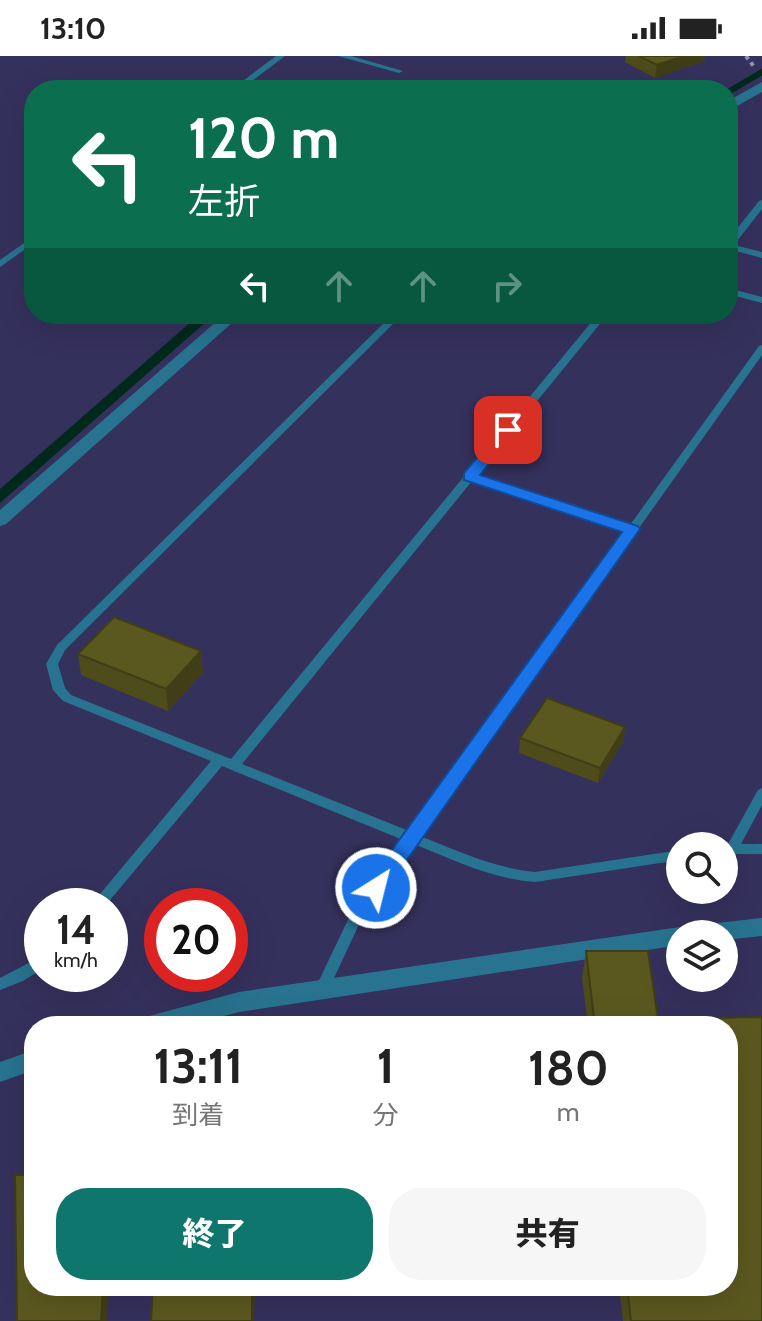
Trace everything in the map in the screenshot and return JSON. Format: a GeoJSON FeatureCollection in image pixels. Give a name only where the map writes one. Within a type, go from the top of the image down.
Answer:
{"type":"FeatureCollection","features":[{"type":"Feature","properties":{"kind":"street"},"geometry":{"type":"LineString","coordinates":[[738,101],[762,86]]}},
{"type":"Feature","properties":{"kind":"street"},"geometry":{"type":"LineString","coordinates":[[0,520],[223,324]]}},
{"type":"Feature","properties":{"kind":"street"},"geometry":{"type":"LineString","coordinates":[[738,930],[762,927]]}},
{"type":"Feature","properties":{"kind":"street"},"geometry":{"type":"LineString","coordinates":[[186,1016],[239,1002],[666,938]]}},
{"type":"Feature","properties":{"kind":"street"},"geometry":{"type":"LineString","coordinates":[[0,1072],[24,1064]]}},
{"type":"Feature","properties":{"kind":"lane"},"geometry":{"type":"LineString","coordinates":[[249,80],[281,56]]}},
{"type":"Feature","properties":{"kind":"lane"},"geometry":{"type":"LineString","coordinates":[[342,56],[399,71]]}},
{"type":"Feature","properties":{"kind":"lane"},"geometry":{"type":"LineString","coordinates":[[738,233],[762,203]]}},
{"type":"Feature","properties":{"kind":"lane"},"geometry":{"type":"LineString","coordinates":[[0,264],[24,246]]}},
{"type":"Feature","properties":{"kind":"lane"},"geometry":{"type":"LineString","coordinates":[[738,249],[762,255]]}},
{"type":"Feature","properties":{"kind":"lane"},"geometry":{"type":"LineString","coordinates":[[738,294],[762,300]]}},
{"type":"Feature","properties":{"kind":"lane"},"geometry":{"type":"LineString","coordinates":[[388,324],[61,648],[52,664],[59,690],[67,698],[226,764],[411,839],[511,875],[535,877],[666,857]]}},
{"type":"Feature","properties":{"kind":"lane"},"geometry":{"type":"LineString","coordinates":[[113,888],[226,764],[470,477],[595,324]]}},
{"type":"Feature","properties":{"kind":"lane"},"geometry":{"type":"LineString","coordinates":[[322,989],[358,913],[762,348]]}},
{"type":"Feature","properties":{"kind":"lane"},"geometry":{"type":"LineString","coordinates":[[470,477],[632,529]]}},
{"type":"Feature","properties":{"kind":"lane"},"geometry":{"type":"LineString","coordinates":[[738,833],[762,793]]}},
{"type":"Feature","properties":{"kind":"lane"},"geometry":{"type":"LineString","coordinates":[[738,848],[762,849]]}},
{"type":"Feature","properties":{"kind":"lane"},"geometry":{"type":"LineString","coordinates":[[0,984],[24,973]]}},
{"type":"Feature","properties":{"kind":"path"},"geometry":{"type":"LineString","coordinates":[[746,56],[755,69]]}},
{"type":"Feature","properties":{"kind":"shaded area"},"geometry":{"type":"Polygon","coordinates":[[[189,324],[204,324],[0,503],[0,489],[189,324]]]}},
{"type":"Feature","properties":{"kind":"building"},"geometry":{"type":"Polygon","coordinates":[[[639,56],[684,56],[657,65],[639,56]]]}},
{"type":"Feature","properties":{"kind":"building"},"geometry":{"type":"Polygon","coordinates":[[[114,617],[201,651],[166,689],[78,654],[114,617]]]}},
{"type":"Feature","properties":{"kind":"building"},"geometry":{"type":"Polygon","coordinates":[[[547,698],[625,727],[600,768],[520,738],[547,698]]]}},
{"type":"Feature","properties":{"kind":"building"},"geometry":{"type":"Polygon","coordinates":[[[586,951],[648,951],[658,1016],[594,1016],[586,951]]]}},
{"type":"Feature","properties":{"kind":"building"},"geometry":{"type":"Polygon","coordinates":[[[738,1017],[762,1017],[762,1321],[631,1321],[628,1296],[738,1296],[738,1017]]]}},
{"type":"Feature","properties":{"kind":"building"},"geometry":{"type":"Polygon","coordinates":[[[15,1175],[24,1175],[24,1296],[102,1296],[101,1321],[17,1321],[15,1175]]]}},
{"type":"Feature","properties":{"kind":"building"},"geometry":{"type":"Polygon","coordinates":[[[152,1296],[252,1296],[252,1321],[151,1321],[152,1296]]]}},
{"type":"Feature","properties":{"kind":"waterway"},"geometry":{"type":"LineString","coordinates":[[738,86],[762,72]]}},
{"type":"Feature","properties":{"kind":"route"},"geometry":{"type":"LineString","coordinates":[[376,888],[632,529],[470,477],[508,430]]}}]}
